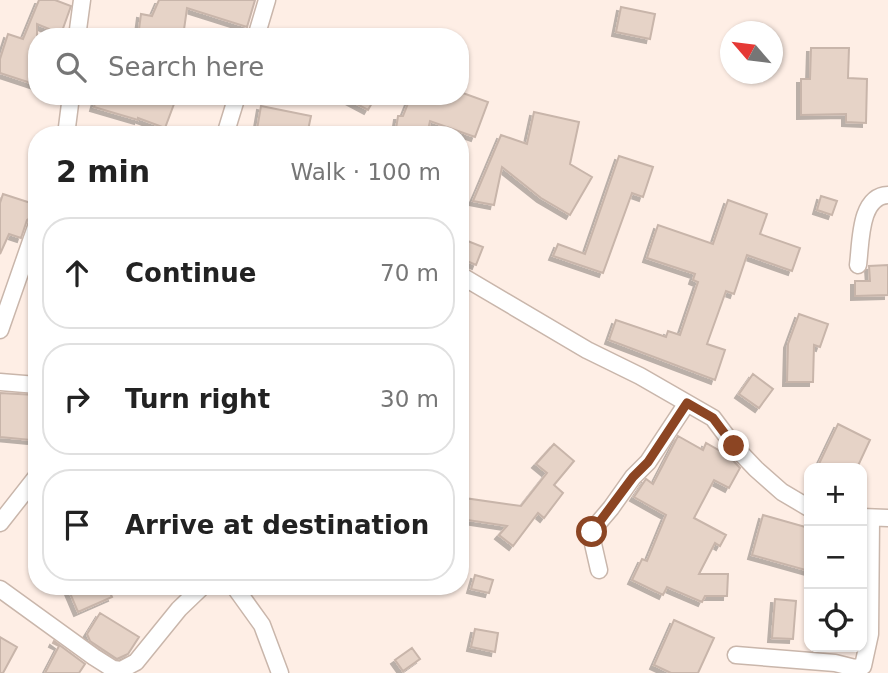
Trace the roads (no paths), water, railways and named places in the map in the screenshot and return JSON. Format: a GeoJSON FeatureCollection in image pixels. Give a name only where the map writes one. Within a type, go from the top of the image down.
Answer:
{"type":"FeatureCollection","features":[{"type":"Feature","properties":{"kind":"street"},"geometry":{"type":"LineString","coordinates":[[78,28],[82,0]]}},
{"type":"Feature","properties":{"kind":"street"},"geometry":{"type":"LineString","coordinates":[[259,28],[267,0]]}},
{"type":"Feature","properties":{"kind":"street"},"geometry":{"type":"LineString","coordinates":[[67,126],[70,105]]}},
{"type":"Feature","properties":{"kind":"street"},"geometry":{"type":"LineString","coordinates":[[228,126],[234,105]]}},
{"type":"Feature","properties":{"kind":"street"},"geometry":{"type":"LineString","coordinates":[[858,265],[866,211],[879,195],[888,195]]}},
{"type":"Feature","properties":{"kind":"street"},"geometry":{"type":"LineString","coordinates":[[0,330],[28,250]]}},
{"type":"Feature","properties":{"kind":"street"},"geometry":{"type":"LineString","coordinates":[[469,280],[587,350],[640,376],[713,418],[756,469],[782,492],[804,505]]}},
{"type":"Feature","properties":{"kind":"street"},"geometry":{"type":"LineString","coordinates":[[0,383],[28,385]]}},
{"type":"Feature","properties":{"kind":"street"},"geometry":{"type":"LineString","coordinates":[[599,570],[591,535],[594,528],[633,477],[648,462],[687,403]]}},
{"type":"Feature","properties":{"kind":"street"},"geometry":{"type":"LineString","coordinates":[[0,523],[28,487]]}},
{"type":"Feature","properties":{"kind":"street"},"geometry":{"type":"LineString","coordinates":[[867,517],[888,518]]}},
{"type":"Feature","properties":{"kind":"street"},"geometry":{"type":"LineString","coordinates":[[736,655],[835,663],[855,668],[863,666],[870,634],[866,526]]}},
{"type":"Feature","properties":{"kind":"street"},"geometry":{"type":"LineString","coordinates":[[0,589],[94,657],[113,669],[121,670],[136,662],[194,595]]}},
{"type":"Feature","properties":{"kind":"street"},"geometry":{"type":"LineString","coordinates":[[240,595],[262,625],[280,673]]}}]}
